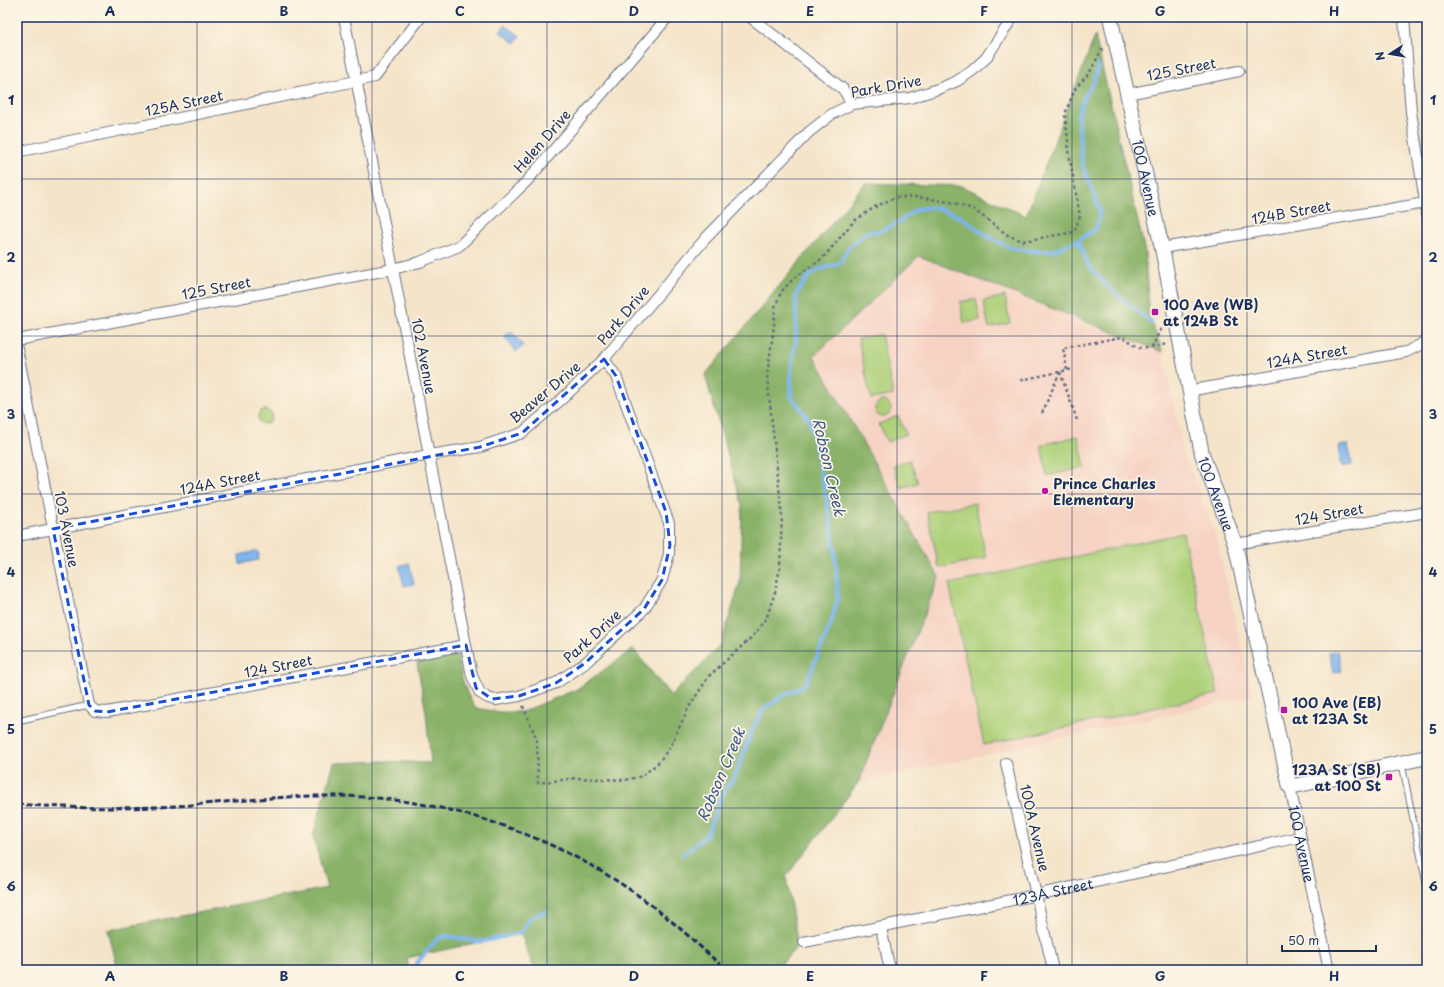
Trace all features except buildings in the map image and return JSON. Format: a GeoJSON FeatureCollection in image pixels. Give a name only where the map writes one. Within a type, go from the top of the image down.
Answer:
{"type":"FeatureCollection","features":[{"type":"Feature","properties":{"kind":"street","name":"102 Avenue"},"geometry":{"type":"LineString","coordinates":[[344,17],[466,645],[476,688],[484,696]]}},
{"type":"Feature","properties":{"kind":"street","name":"125A Street"},"geometry":{"type":"LineString","coordinates":[[17,152],[375,77],[421,17]]}},
{"type":"Feature","properties":{"kind":"street","name":"Helen Drive"},"geometry":{"type":"LineString","coordinates":[[420,262],[459,246],[526,182],[668,17]]}},
{"type":"Feature","properties":{"kind":"street"},"geometry":{"type":"LineString","coordinates":[[750,17],[843,89],[852,104]]}},
{"type":"Feature","properties":{"kind":"street","name":"Park Drive"},"geometry":{"type":"LineString","coordinates":[[484,696],[496,700],[506,698],[551,686],[564,679],[584,664],[644,608],[662,580],[670,544],[666,512],[616,376],[604,359],[705,239],[782,157],[821,122],[852,104],[910,98],[948,86],[972,71],[986,58],[1013,17]]}},
{"type":"Feature","properties":{"kind":"street","name":"100 Avenue"},"geometry":{"type":"LineString","coordinates":[[1110,17],[1162,248],[1188,391],[1206,466],[1235,544],[1290,787],[1329,970]]}},
{"type":"Feature","properties":{"kind":"street"},"geometry":{"type":"LineString","coordinates":[[1404,17],[1411,112],[1427,214]]}},
{"type":"Feature","properties":{"kind":"street","name":"125 Street"},"geometry":{"type":"LineString","coordinates":[[1128,94],[1239,71]]}},
{"type":"Feature","properties":{"kind":"street","name":"124B Street"},"geometry":{"type":"LineString","coordinates":[[1162,248],[1425,203]]}},
{"type":"Feature","properties":{"kind":"street","name":"125 Street"},"geometry":{"type":"LineString","coordinates":[[17,340],[393,269],[420,262]]}},
{"type":"Feature","properties":{"kind":"street","name":"124A Street"},"geometry":{"type":"LineString","coordinates":[[1188,391],[1406,352],[1420,345],[1427,339]]}},
{"type":"Feature","properties":{"kind":"street","name":"103 Avenue"},"geometry":{"type":"LineString","coordinates":[[17,349],[52,529],[92,708]]}},
{"type":"Feature","properties":{"kind":"street","name":"Beaver Drive"},"geometry":{"type":"LineString","coordinates":[[429,455],[480,447],[522,433],[562,399],[604,359]]}},
{"type":"Feature","properties":{"kind":"street","name":"124A Street"},"geometry":{"type":"LineString","coordinates":[[17,536],[429,455]]}},
{"type":"Feature","properties":{"kind":"street","name":"124 Street"},"geometry":{"type":"LineString","coordinates":[[1235,544],[1427,512]]}},
{"type":"Feature","properties":{"kind":"street","name":"124 Street"},"geometry":{"type":"LineString","coordinates":[[92,708],[107,712],[466,645]]}},
{"type":"Feature","properties":{"kind":"street"},"geometry":{"type":"LineString","coordinates":[[1290,787],[1427,758]]}},
{"type":"Feature","properties":{"kind":"street","name":"100A Avenue"},"geometry":{"type":"LineString","coordinates":[[1006,763],[1053,970]]}},
{"type":"Feature","properties":{"kind":"street","name":"123A Street"},"geometry":{"type":"LineString","coordinates":[[804,942],[881,928],[1036,896],[1300,837]]}},
{"type":"Feature","properties":{"kind":"street"},"geometry":{"type":"LineString","coordinates":[[881,928],[890,970]]}},
{"type":"Feature","properties":{"kind":"lane"},"geometry":{"type":"LineString","coordinates":[[17,721],[92,708]]}},
{"type":"Feature","properties":{"kind":"lane"},"geometry":{"type":"LineString","coordinates":[[1402,763],[1427,888]]}},
{"type":"Feature","properties":{"kind":"path"},"geometry":{"type":"LineString","coordinates":[[522,701],[537,740],[538,783],[576,778],[626,780],[642,776],[658,763],[670,746],[689,707],[709,676],[753,636],[767,617],[776,592],[780,568],[782,515],[766,376],[774,326],[774,307],[781,292],[794,278],[823,258],[854,221],[875,207],[896,198],[916,197],[959,204],[973,209],[1009,236],[1023,241],[1074,232],[1080,216],[1070,159],[1066,114],[1075,89],[1090,72],[1104,46]]}},
{"type":"Feature","properties":{"kind":"path"},"geometry":{"type":"LineString","coordinates":[[1152,348],[1160,328]]}},
{"type":"Feature","properties":{"kind":"path"},"geometry":{"type":"LineString","coordinates":[[1068,370],[1063,348],[1122,337],[1130,340],[1136,346],[1147,349],[1166,344]]}},
{"type":"Feature","properties":{"kind":"path"},"geometry":{"type":"LineString","coordinates":[[1021,380],[1073,369]]}},
{"type":"Feature","properties":{"kind":"path"},"geometry":{"type":"LineString","coordinates":[[1042,413],[1060,372]]}},
{"type":"Feature","properties":{"kind":"path"},"geometry":{"type":"LineString","coordinates":[[1060,372],[1077,420]]}},
{"type":"Feature","properties":{"kind":"highlighted area"},"geometry":{"type":"Polygon","coordinates":[[[604,359],[616,376],[666,512],[670,545],[662,580],[644,609],[584,664],[556,683],[519,696],[492,699],[476,688],[466,645],[107,712],[95,711],[89,705],[53,529],[480,447],[522,433],[604,359]]]}},
{"type":"Feature","properties":{"kind":"shaded area","name":"Prince Charles Elementary"},"geometry":{"type":"Polygon","coordinates":[[[919,256],[1163,352],[1183,450],[1215,533],[1253,696],[858,783],[939,577],[814,356],[919,256]]]}},
{"type":"Feature","properties":{"kind":"green space"},"geometry":{"type":"Polygon","coordinates":[[[1095,36],[1145,252],[1149,316],[1163,352],[919,256],[814,356],[939,577],[858,783],[786,877],[798,946],[782,963],[784,970],[552,970],[532,965],[521,933],[407,958],[409,970],[118,970],[108,930],[327,888],[313,836],[334,763],[383,761],[431,763],[426,713],[417,663],[457,655],[466,689],[476,708],[498,712],[522,712],[577,689],[633,649],[671,696],[721,644],[740,582],[742,505],[705,375],[865,183],[962,186],[1026,216],[1095,36]]]}},
{"type":"Feature","properties":{"kind":"green space"},"geometry":{"type":"Polygon","coordinates":[[[1005,296],[1010,323],[989,328],[983,301],[1005,296]]]}},
{"type":"Feature","properties":{"kind":"green space"},"geometry":{"type":"Polygon","coordinates":[[[976,299],[980,320],[964,323],[960,302],[976,299]]]}},
{"type":"Feature","properties":{"kind":"green space"},"geometry":{"type":"Polygon","coordinates":[[[881,334],[893,395],[871,399],[858,339],[881,334]]]}},
{"type":"Feature","properties":{"kind":"green space"},"geometry":{"type":"Polygon","coordinates":[[[880,401],[886,401],[891,406],[889,415],[886,417],[880,417],[875,412],[875,406],[880,401]]]}},
{"type":"Feature","properties":{"kind":"green space"},"geometry":{"type":"Polygon","coordinates":[[[262,410],[268,410],[272,414],[272,420],[268,424],[262,424],[258,420],[258,414],[262,410]]]}},
{"type":"Feature","properties":{"kind":"green space"},"geometry":{"type":"Polygon","coordinates":[[[898,416],[906,434],[887,442],[879,424],[898,416]]]}},
{"type":"Feature","properties":{"kind":"green space"},"geometry":{"type":"Polygon","coordinates":[[[1078,436],[1085,467],[1047,476],[1041,445],[1078,436]]]}},
{"type":"Feature","properties":{"kind":"green space"},"geometry":{"type":"Polygon","coordinates":[[[910,460],[918,483],[901,488],[893,466],[910,460]]]}},
{"type":"Feature","properties":{"kind":"green space"},"geometry":{"type":"Polygon","coordinates":[[[975,503],[986,558],[939,568],[927,512],[975,503]]]}},
{"type":"Feature","properties":{"kind":"green space"},"geometry":{"type":"Polygon","coordinates":[[[1183,533],[1218,694],[984,745],[949,584],[1183,533]]]}},
{"type":"Feature","properties":{"kind":"water"},"geometry":{"type":"Polygon","coordinates":[[[505,25],[520,36],[515,43],[500,32],[505,25]]]}},
{"type":"Feature","properties":{"kind":"water"},"geometry":{"type":"Polygon","coordinates":[[[511,331],[523,346],[516,352],[504,336],[511,331]]]}},
{"type":"Feature","properties":{"kind":"water"},"geometry":{"type":"Polygon","coordinates":[[[1348,444],[1352,465],[1341,467],[1338,446],[1348,444]]]}},
{"type":"Feature","properties":{"kind":"water"},"geometry":{"type":"Polygon","coordinates":[[[257,551],[259,555],[258,560],[240,564],[239,555],[257,551]]]}},
{"type":"Feature","properties":{"kind":"water"},"geometry":{"type":"Polygon","coordinates":[[[409,563],[414,584],[404,586],[399,566],[409,563]]]}},
{"type":"Feature","properties":{"kind":"water"},"geometry":{"type":"Polygon","coordinates":[[[1338,651],[1342,671],[1333,673],[1329,653],[1338,651]]]}},
{"type":"Feature","properties":{"kind":"waterway","name":"Robson Creek"},"geometry":{"type":"LineString","coordinates":[[682,855],[706,836],[723,793],[736,774],[753,728],[764,709],[784,695],[805,685],[830,627],[838,597],[835,553],[828,507],[810,421],[791,396],[791,368],[796,339],[796,294],[809,276],[820,269],[839,264],[849,247],[867,232],[881,231],[901,221],[916,209],[933,207],[961,217],[987,236],[1011,248],[1033,251],[1052,251],[1078,240],[1096,229],[1100,211],[1082,164],[1078,115],[1084,97],[1094,82],[1098,65]]}},
{"type":"Feature","properties":{"kind":"waterway"},"geometry":{"type":"LineString","coordinates":[[1078,240],[1089,266],[1108,287],[1152,323]]}},
{"type":"Feature","properties":{"kind":"waterway","name":"Robson Creek"},"geometry":{"type":"LineString","coordinates":[[411,970],[437,939],[446,936],[480,942],[521,933],[530,918],[546,911]]}},
{"type":"Feature","properties":{"kind":"railway"},"geometry":{"type":"LineString","coordinates":[[17,804],[83,808],[148,807],[192,805],[282,797],[336,796],[380,798],[423,804],[466,814],[508,827],[549,844],[588,864],[625,886],[660,912],[726,970]]}},
{"type":"Feature","properties":{"kind":"place","name":"100 Ave (WB) at 124B St"},"geometry":{"type":"Point","coordinates":[1155,312]}},
{"type":"Feature","properties":{"kind":"place","name":"Prince Charles Elementary"},"geometry":{"type":"Point","coordinates":[1045,491]}},
{"type":"Feature","properties":{"kind":"place","name":"100 Ave (EB) at 123A St"},"geometry":{"type":"Point","coordinates":[1284,710]}},
{"type":"Feature","properties":{"kind":"place","name":"123A St (SB) at 100 St"},"geometry":{"type":"Point","coordinates":[1389,777]}}]}
